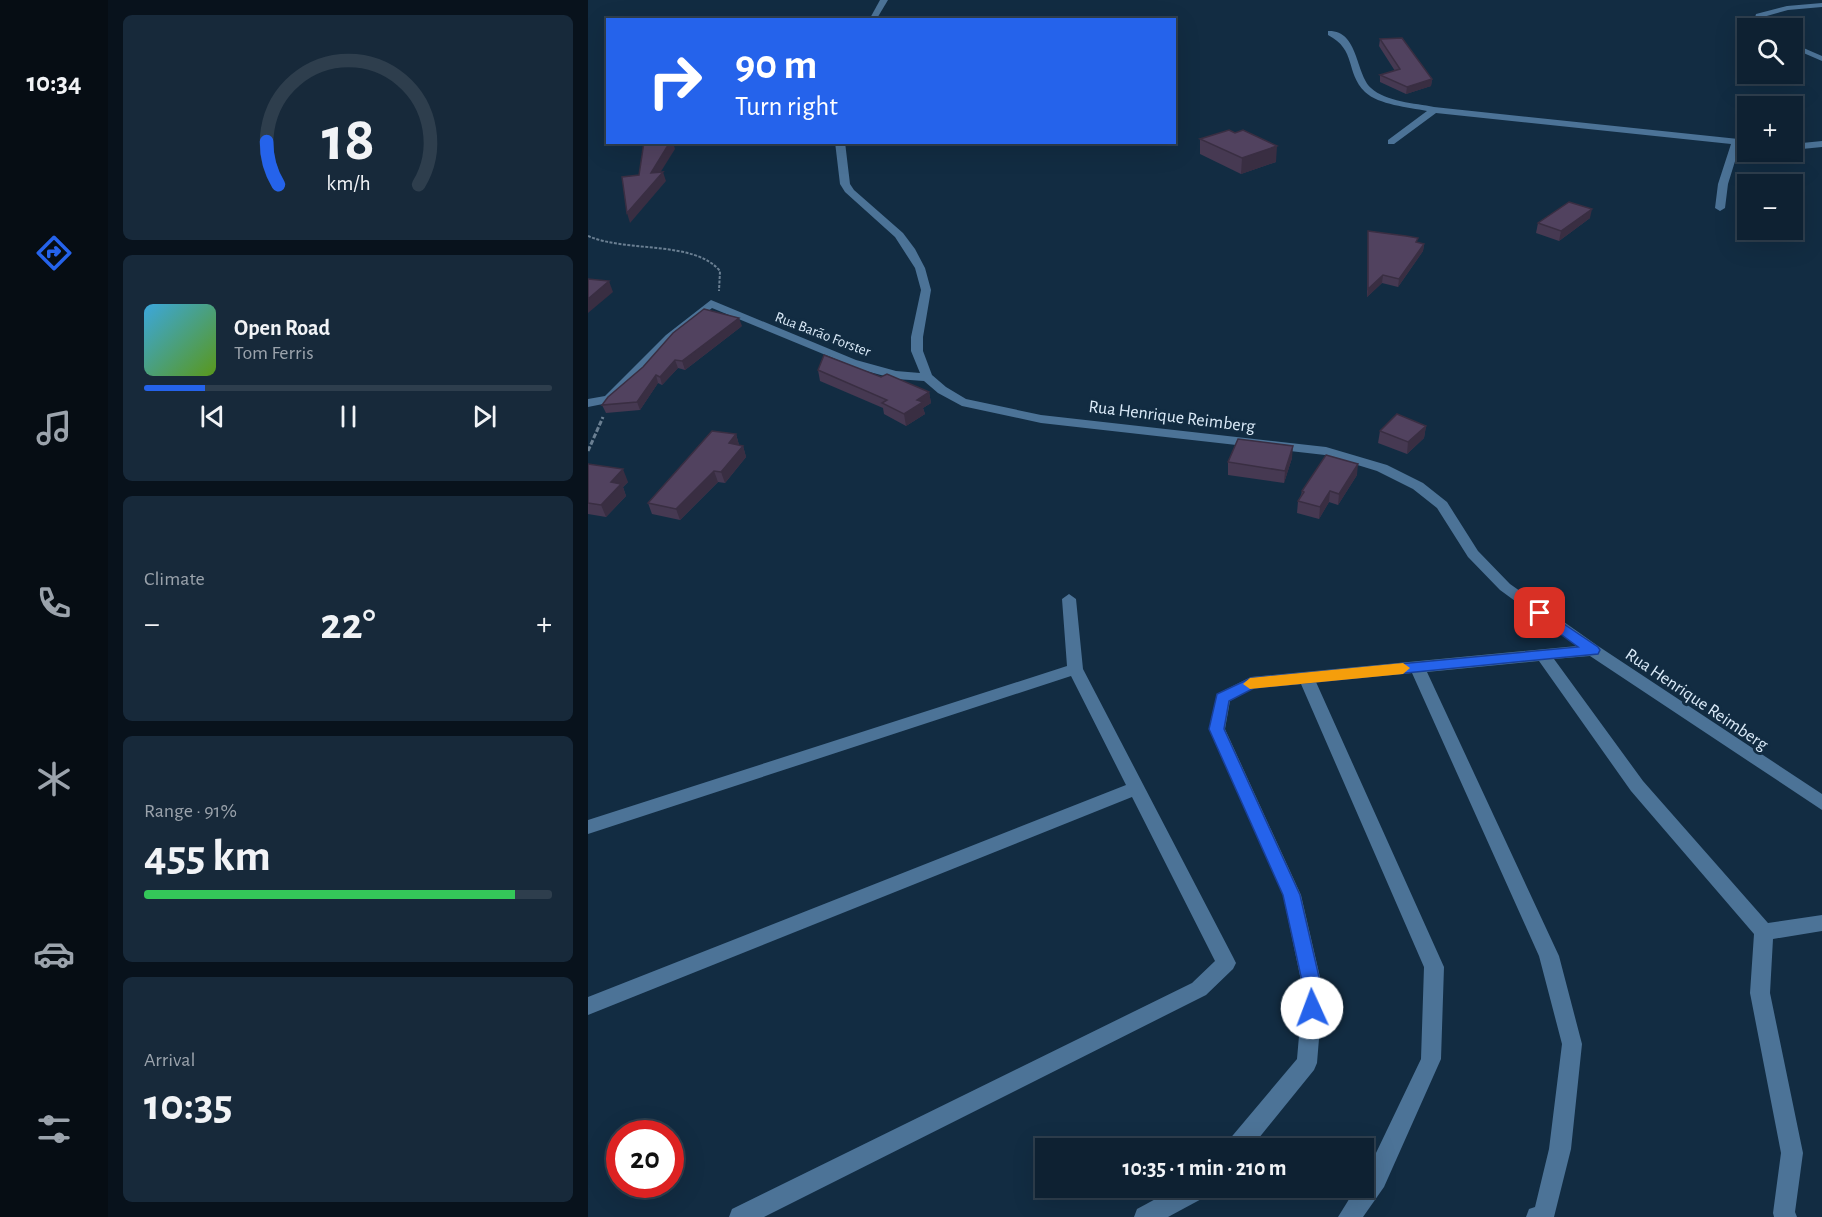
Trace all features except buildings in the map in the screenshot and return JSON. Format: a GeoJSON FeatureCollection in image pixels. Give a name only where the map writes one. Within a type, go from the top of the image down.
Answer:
{"type":"FeatureCollection","features":[{"type":"Feature","properties":{"kind":"street"},"geometry":{"type":"LineString","coordinates":[[873,18],[884,0]]}},
{"type":"Feature","properties":{"kind":"street"},"geometry":{"type":"LineString","coordinates":[[1759,18],[1768,12],[1822,4]]}},
{"type":"Feature","properties":{"kind":"street"},"geometry":{"type":"LineString","coordinates":[[1330,33],[1347,43],[1358,72],[1369,91],[1403,102],[1434,110],[1736,142],[1723,184],[1720,208]]}},
{"type":"Feature","properties":{"kind":"street"},"geometry":{"type":"LineString","coordinates":[[1803,50],[1822,59]]}},
{"type":"Feature","properties":{"kind":"street"},"geometry":{"type":"LineString","coordinates":[[1391,142],[1434,110]]}},
{"type":"Feature","properties":{"kind":"street"},"geometry":{"type":"LineString","coordinates":[[840,144],[845,184],[850,192],[899,235],[920,268],[926,290],[916,337],[917,351],[927,377]]}},
{"type":"Feature","properties":{"kind":"street"},"geometry":{"type":"LineString","coordinates":[[1803,146],[1822,144]]}},
{"type":"Feature","properties":{"kind":"street"},"geometry":{"type":"LineString","coordinates":[[588,403],[609,399],[670,337],[711,303]]}},
{"type":"Feature","properties":{"kind":"street","name":"Rua Barão Forster"},"geometry":{"type":"LineString","coordinates":[[711,303],[868,368],[909,378],[927,377]]}},
{"type":"Feature","properties":{"kind":"street","name":"Rua Henrique Reimberg"},"geometry":{"type":"LineString","coordinates":[[927,377],[942,390],[962,402],[989,409],[1041,419],[1326,451],[1368,462],[1418,486],[1434,498],[1453,519],[1473,554],[1505,587],[1593,650],[1822,803]]}},
{"type":"Feature","properties":{"kind":"street"},"geometry":{"type":"LineString","coordinates":[[740,1217],[1199,989],[1226,963],[1076,669],[1069,598]]}},
{"type":"Feature","properties":{"kind":"street"},"geometry":{"type":"LineString","coordinates":[[1245,1138],[1308,1064],[1313,990],[1292,895],[1217,729],[1222,698],[1251,683],[1593,650]]}},
{"type":"Feature","properties":{"kind":"street"},"geometry":{"type":"LineString","coordinates":[[1543,655],[1637,786],[1764,932],[1760,993],[1792,1153],[1784,1213],[1786,1217]]}},
{"type":"Feature","properties":{"kind":"street"},"geometry":{"type":"LineString","coordinates":[[1417,667],[1549,956],[1572,1044],[1560,1149],[1544,1214],[1537,1217]]}},
{"type":"Feature","properties":{"kind":"street"},"geometry":{"type":"LineString","coordinates":[[588,827],[1076,669]]}},
{"type":"Feature","properties":{"kind":"street"},"geometry":{"type":"LineString","coordinates":[[1306,678],[1434,967],[1431,1059],[1376,1179],[1349,1217]]}},
{"type":"Feature","properties":{"kind":"street"},"geometry":{"type":"LineString","coordinates":[[588,1006],[1136,788]]}},
{"type":"Feature","properties":{"kind":"street"},"geometry":{"type":"LineString","coordinates":[[1764,932],[1822,923]]}},
{"type":"Feature","properties":{"kind":"street"},"geometry":{"type":"LineString","coordinates":[[1145,1217],[1180,1198]]}},
{"type":"Feature","properties":{"kind":"path"},"geometry":{"type":"LineString","coordinates":[[588,236],[616,246],[686,253],[712,260],[720,271],[720,289],[711,303]]}},
{"type":"Feature","properties":{"kind":"path"},"geometry":{"type":"LineString","coordinates":[[588,451],[595,439],[609,399]]}},
{"type":"Feature","properties":{"kind":"slow traffic"},"geometry":{"type":"LineString","coordinates":[[1250,684],[1403,668]]}},
{"type":"Feature","properties":{"kind":"route"},"geometry":{"type":"LineString","coordinates":[[1312,1008],[1313,990],[1292,895],[1217,729],[1222,698],[1251,683],[1593,650],[1540,613]]}}]}
